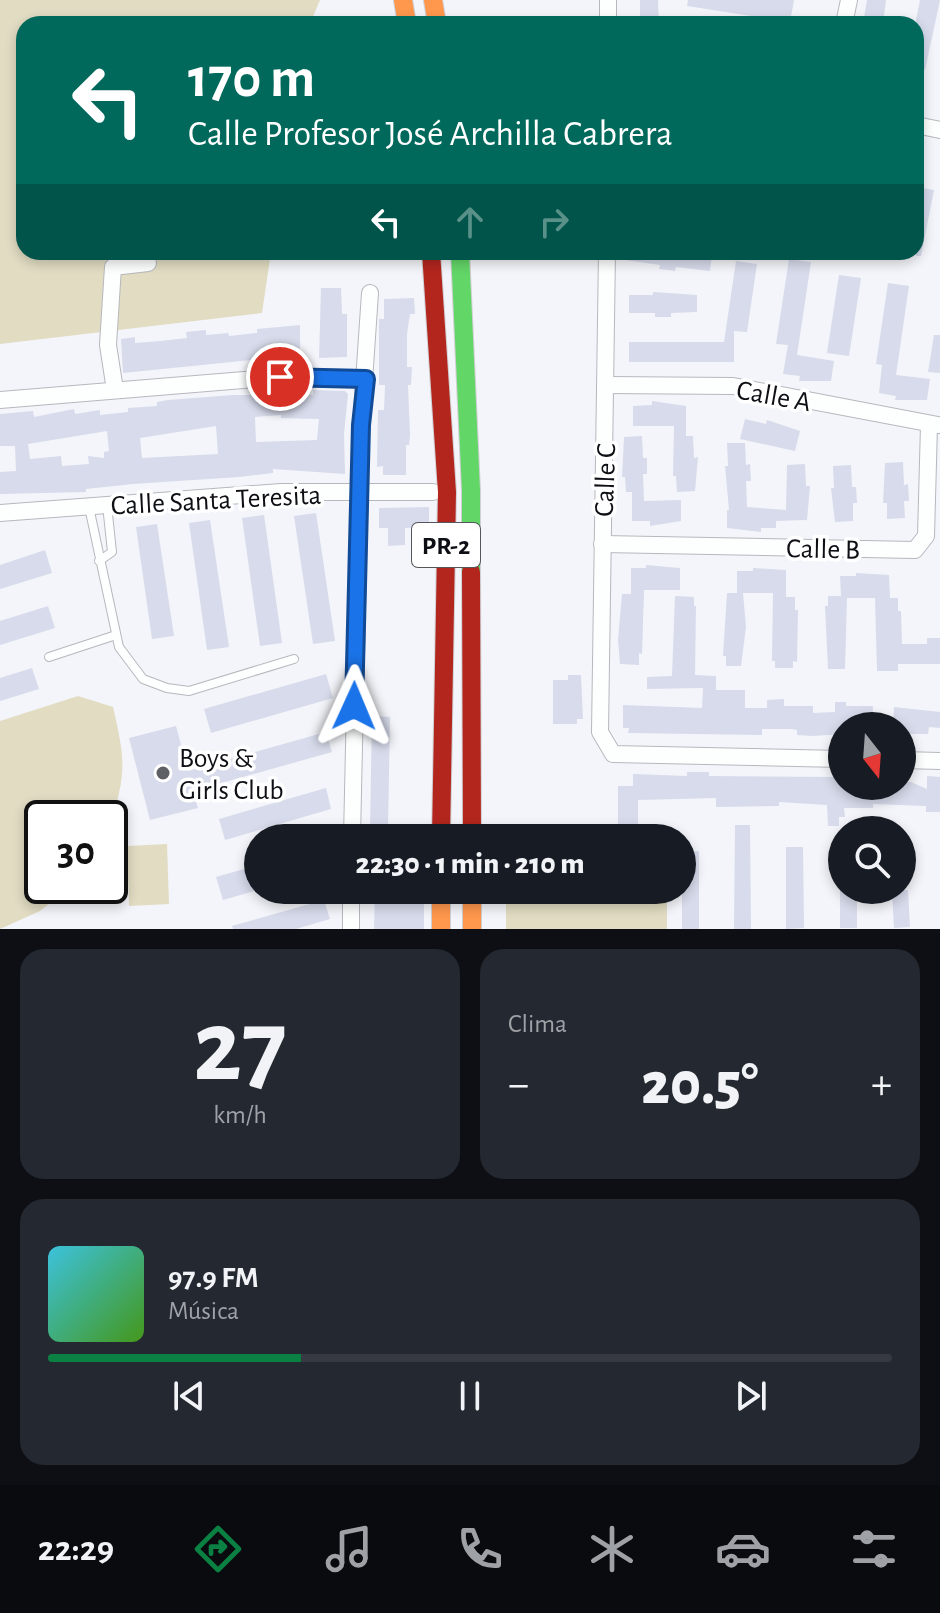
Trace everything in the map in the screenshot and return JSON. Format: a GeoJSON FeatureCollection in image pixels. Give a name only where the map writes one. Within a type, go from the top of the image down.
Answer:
{"type":"FeatureCollection","features":[{"type":"Feature","properties":{"kind":"highway"},"geometry":{"type":"LineString","coordinates":[[428,260],[423,296],[433,492],[433,556],[444,636]]}},
{"type":"Feature","properties":{"kind":"highway","name":"PR-2"},"geometry":{"type":"LineString","coordinates":[[430,260],[447,492],[441,824]]}},
{"type":"Feature","properties":{"kind":"highway","name":"PR-2"},"geometry":{"type":"LineString","coordinates":[[460,260],[471,491],[472,824]]}},
{"type":"Feature","properties":{"kind":"highway"},"geometry":{"type":"LineString","coordinates":[[441,904],[441,929]]}},
{"type":"Feature","properties":{"kind":"highway"},"geometry":{"type":"LineString","coordinates":[[472,904],[472,929]]}},
{"type":"Feature","properties":{"kind":"street","name":"Calle C"},"geometry":{"type":"LineString","coordinates":[[607,260],[600,732],[613,754],[828,759]]}},
{"type":"Feature","properties":{"kind":"street"},"geometry":{"type":"LineString","coordinates":[[115,390],[108,345],[113,267],[148,263]]}},
{"type":"Feature","properties":{"kind":"street"},"geometry":{"type":"LineString","coordinates":[[352,824],[359,493],[370,293]]}},
{"type":"Feature","properties":{"kind":"street"},"geometry":{"type":"LineString","coordinates":[[0,400],[280,377],[366,379]]}},
{"type":"Feature","properties":{"kind":"street","name":"Calle A"},"geometry":{"type":"LineString","coordinates":[[607,385],[733,386],[934,425]]}},
{"type":"Feature","properties":{"kind":"street","name":"Calle B"},"geometry":{"type":"LineString","coordinates":[[602,544],[915,550],[926,536],[934,425]]}},
{"type":"Feature","properties":{"kind":"street","name":"Calle Santa Teresita"},"geometry":{"type":"LineString","coordinates":[[0,513],[281,492],[433,492]]}},
{"type":"Feature","properties":{"kind":"street"},"geometry":{"type":"LineString","coordinates":[[916,760],[940,761]]}},
{"type":"Feature","properties":{"kind":"street"},"geometry":{"type":"LineString","coordinates":[[351,904],[351,929]]}},
{"type":"Feature","properties":{"kind":"lane"},"geometry":{"type":"LineString","coordinates":[[99,561],[112,552],[107,505]]}},
{"type":"Feature","properties":{"kind":"lane"},"geometry":{"type":"LineString","coordinates":[[89,506],[119,647],[143,679],[167,688],[189,691],[294,659]]}},
{"type":"Feature","properties":{"kind":"lane"},"geometry":{"type":"LineString","coordinates":[[49,657],[116,635]]}},
{"type":"Feature","properties":{"kind":"shaded area"},"geometry":{"type":"Polygon","coordinates":[[[0,0],[320,0],[313,16],[16,16],[16,260],[270,260],[262,313],[0,344],[0,0]]]}},
{"type":"Feature","properties":{"kind":"shaded area"},"geometry":{"type":"Polygon","coordinates":[[[78,696],[113,707],[120,740],[122,778],[117,800],[24,800],[24,904],[49,904],[0,929],[0,721],[78,696]]]}},
{"type":"Feature","properties":{"kind":"shaded area"},"geometry":{"type":"Polygon","coordinates":[[[167,844],[169,904],[129,906],[128,846],[167,844]]]}},
{"type":"Feature","properties":{"kind":"shaded area"},"geometry":{"type":"Polygon","coordinates":[[[506,904],[667,904],[667,929],[506,929],[506,904]]]}},
{"type":"Feature","properties":{"kind":"building"},"geometry":{"type":"Polygon","coordinates":[[[640,0],[658,0],[659,16],[640,16],[640,0]]]}},
{"type":"Feature","properties":{"kind":"building"},"geometry":{"type":"Polygon","coordinates":[[[688,0],[794,0],[791,16],[751,16],[687,6],[688,0]]]}},
{"type":"Feature","properties":{"kind":"building"},"geometry":{"type":"Polygon","coordinates":[[[867,0],[886,0],[884,16],[864,16],[867,0]]]}},
{"type":"Feature","properties":{"kind":"building"},"geometry":{"type":"Polygon","coordinates":[[[920,0],[940,0],[925,70],[924,16],[917,16],[920,0]]]}},
{"type":"Feature","properties":{"kind":"building"},"geometry":{"type":"Polygon","coordinates":[[[924,188],[934,190],[924,241],[924,188]]]}},
{"type":"Feature","properties":{"kind":"building"},"geometry":{"type":"Polygon","coordinates":[[[625,260],[711,260],[710,271],[676,267],[675,271],[659,269],[660,265],[625,260]]]}},
{"type":"Feature","properties":{"kind":"building"},"geometry":{"type":"Polygon","coordinates":[[[789,260],[811,262],[797,355],[834,361],[831,381],[799,381],[800,376],[783,374],[788,345],[776,344],[789,260]]]}},
{"type":"Feature","properties":{"kind":"building"},"geometry":{"type":"Polygon","coordinates":[[[736,261],[757,264],[747,332],[734,331],[734,362],[629,362],[629,342],[724,342],[736,261]]]}},
{"type":"Feature","properties":{"kind":"building"},"geometry":{"type":"Polygon","coordinates":[[[839,275],[861,278],[849,356],[827,353],[839,275]]]}},
{"type":"Feature","properties":{"kind":"building"},"geometry":{"type":"Polygon","coordinates":[[[888,283],[909,286],[896,375],[930,379],[927,400],[895,400],[896,396],[879,393],[882,365],[876,364],[888,283]]]}},
{"type":"Feature","properties":{"kind":"building"},"geometry":{"type":"Polygon","coordinates":[[[321,288],[341,288],[342,314],[347,314],[347,357],[319,358],[321,288]]]}},
{"type":"Feature","properties":{"kind":"building"},"geometry":{"type":"Polygon","coordinates":[[[653,292],[697,295],[697,312],[671,313],[671,317],[655,317],[655,313],[629,313],[629,295],[653,295],[653,292]]]}},
{"type":"Feature","properties":{"kind":"building"},"geometry":{"type":"Polygon","coordinates":[[[414,298],[415,314],[410,314],[407,334],[407,367],[412,367],[411,385],[408,385],[410,435],[409,445],[406,445],[406,475],[383,475],[383,466],[377,467],[378,410],[384,410],[385,385],[379,385],[379,319],[384,319],[384,299],[414,298]]]}},
{"type":"Feature","properties":{"kind":"building"},"geometry":{"type":"Polygon","coordinates":[[[300,325],[300,355],[123,373],[121,339],[135,337],[135,343],[160,341],[187,338],[186,332],[206,330],[206,335],[228,333],[229,336],[257,333],[257,329],[300,325]]]}},
{"type":"Feature","properties":{"kind":"building"},"geometry":{"type":"Polygon","coordinates":[[[934,335],[940,335],[940,373],[928,372],[934,335]]]}},
{"type":"Feature","properties":{"kind":"building"},"geometry":{"type":"Polygon","coordinates":[[[313,390],[345,391],[348,394],[344,434],[345,474],[273,469],[273,473],[133,484],[86,489],[86,492],[0,494],[0,472],[16,471],[15,446],[0,446],[0,414],[33,411],[34,417],[74,409],[75,414],[100,410],[100,415],[128,412],[128,408],[157,406],[157,402],[168,400],[233,395],[313,395],[313,390]],[[281,415],[255,417],[256,442],[317,440],[319,419],[281,418],[281,415]],[[216,426],[140,438],[142,458],[218,454],[216,426]],[[107,431],[28,444],[30,459],[61,456],[62,466],[89,464],[88,456],[104,458],[104,452],[109,451],[107,431]]]}},
{"type":"Feature","properties":{"kind":"building"},"geometry":{"type":"Polygon","coordinates":[[[652,401],[686,406],[686,436],[693,436],[694,458],[698,457],[695,491],[677,492],[676,476],[673,476],[674,426],[633,426],[633,406],[652,405],[652,401]]]}},
{"type":"Feature","properties":{"kind":"building"},"geometry":{"type":"Polygon","coordinates":[[[745,419],[766,424],[767,420],[800,431],[795,451],[740,439],[745,419]]]}},
{"type":"Feature","properties":{"kind":"building"},"geometry":{"type":"Polygon","coordinates":[[[642,436],[643,458],[647,458],[647,474],[643,474],[644,501],[681,500],[681,521],[650,526],[650,521],[632,521],[632,492],[626,492],[625,477],[622,477],[624,437],[642,436]]]}},
{"type":"Feature","properties":{"kind":"building"},"geometry":{"type":"Polygon","coordinates":[[[727,443],[745,443],[746,465],[750,464],[751,481],[746,481],[747,507],[786,510],[787,465],[805,464],[806,486],[810,486],[807,520],[776,521],[776,528],[761,528],[761,532],[727,528],[727,443]]]}},
{"type":"Feature","properties":{"kind":"building"},"geometry":{"type":"Polygon","coordinates":[[[903,462],[904,485],[908,484],[909,501],[904,501],[905,518],[887,519],[887,503],[883,503],[885,463],[903,462]]]}},
{"type":"Feature","properties":{"kind":"building"},"geometry":{"type":"Polygon","coordinates":[[[851,465],[852,487],[856,487],[857,503],[853,503],[853,521],[835,522],[831,488],[834,488],[833,466],[851,465]]]}},
{"type":"Feature","properties":{"kind":"building"},"geometry":{"type":"Polygon","coordinates":[[[429,507],[429,527],[405,528],[405,545],[388,546],[388,528],[379,528],[379,508],[429,507]]]}},
{"type":"Feature","properties":{"kind":"building"},"geometry":{"type":"Polygon","coordinates":[[[316,513],[335,641],[313,644],[294,516],[316,513]]]}},
{"type":"Feature","properties":{"kind":"building"},"geometry":{"type":"Polygon","coordinates":[[[264,515],[282,643],[260,646],[242,518],[264,515]]]}},
{"type":"Feature","properties":{"kind":"building"},"geometry":{"type":"Polygon","coordinates":[[[210,520],[229,647],[207,650],[189,523],[210,520]]]}},
{"type":"Feature","properties":{"kind":"building"},"geometry":{"type":"Polygon","coordinates":[[[157,524],[174,636],[152,639],[136,527],[157,524]]]}},
{"type":"Feature","properties":{"kind":"building"},"geometry":{"type":"Polygon","coordinates":[[[45,550],[52,573],[0,589],[0,565],[45,550]]]}},
{"type":"Feature","properties":{"kind":"building"},"geometry":{"type":"Polygon","coordinates":[[[646,565],[680,568],[680,590],[644,590],[639,665],[620,664],[618,640],[622,594],[631,594],[631,568],[646,568],[646,565]]]}},
{"type":"Feature","properties":{"kind":"building"},"geometry":{"type":"Polygon","coordinates":[[[753,568],[786,570],[786,597],[795,597],[795,610],[798,610],[797,662],[793,661],[793,668],[775,668],[775,661],[772,661],[773,593],[737,593],[737,571],[753,571],[753,568]]]}},
{"type":"Feature","properties":{"kind":"building"},"geometry":{"type":"Polygon","coordinates":[[[856,573],[889,575],[890,598],[898,598],[898,611],[901,611],[902,644],[927,644],[927,638],[940,638],[940,664],[898,664],[898,671],[877,671],[875,598],[847,598],[845,669],[828,669],[825,606],[828,606],[828,596],[841,596],[840,576],[856,576],[856,573]]]}},
{"type":"Feature","properties":{"kind":"building"},"geometry":{"type":"Polygon","coordinates":[[[727,593],[743,593],[746,627],[741,666],[726,666],[726,656],[723,656],[727,593]]]}},
{"type":"Feature","properties":{"kind":"building"},"geometry":{"type":"Polygon","coordinates":[[[675,596],[694,597],[695,675],[716,676],[716,690],[745,690],[745,708],[767,708],[767,700],[784,699],[784,706],[813,706],[813,713],[828,712],[828,735],[797,735],[797,730],[792,729],[762,729],[762,735],[628,733],[629,728],[623,728],[623,705],[702,708],[703,688],[647,689],[647,677],[672,676],[675,596]]]}},
{"type":"Feature","properties":{"kind":"building"},"geometry":{"type":"Polygon","coordinates":[[[48,606],[55,628],[0,645],[0,621],[48,606]]]}},
{"type":"Feature","properties":{"kind":"building"},"geometry":{"type":"Polygon","coordinates":[[[32,668],[39,689],[0,701],[0,678],[32,668]]]}},
{"type":"Feature","properties":{"kind":"building"},"geometry":{"type":"Polygon","coordinates":[[[326,674],[333,698],[211,733],[204,709],[326,674]]]}},
{"type":"Feature","properties":{"kind":"building"},"geometry":{"type":"Polygon","coordinates":[[[568,675],[581,675],[583,719],[577,719],[577,724],[553,724],[553,680],[568,680],[568,675]]]}},
{"type":"Feature","properties":{"kind":"building"},"geometry":{"type":"Polygon","coordinates":[[[835,702],[846,702],[846,706],[873,706],[873,712],[835,712],[835,702]]]}},
{"type":"Feature","properties":{"kind":"building"},"geometry":{"type":"Polygon","coordinates":[[[894,707],[940,712],[940,728],[929,727],[928,734],[916,734],[916,712],[894,712],[894,707]]]}},
{"type":"Feature","properties":{"kind":"building"},"geometry":{"type":"Polygon","coordinates":[[[372,716],[390,717],[388,824],[370,824],[372,716]]]}},
{"type":"Feature","properties":{"kind":"building"},"geometry":{"type":"Polygon","coordinates":[[[176,726],[188,771],[326,732],[332,752],[193,791],[198,808],[150,820],[129,738],[176,726]]]}},
{"type":"Feature","properties":{"kind":"building"},"geometry":{"type":"Polygon","coordinates":[[[687,772],[709,772],[709,776],[828,777],[828,800],[916,800],[916,784],[927,789],[927,776],[940,777],[940,812],[926,812],[926,806],[873,804],[873,808],[844,808],[845,816],[828,816],[828,826],[827,805],[779,802],[779,806],[716,807],[716,798],[638,800],[638,824],[618,824],[618,786],[633,786],[633,774],[687,776],[687,772]]]}},
{"type":"Feature","properties":{"kind":"building"},"geometry":{"type":"Polygon","coordinates":[[[326,788],[331,809],[280,824],[244,824],[244,834],[225,840],[219,819],[326,788]]]}},
{"type":"Feature","properties":{"kind":"building"},"geometry":{"type":"Polygon","coordinates":[[[735,825],[750,825],[751,929],[734,929],[735,825]]]}},
{"type":"Feature","properties":{"kind":"building"},"geometry":{"type":"Polygon","coordinates":[[[786,847],[803,847],[804,928],[786,929],[786,847]]]}},
{"type":"Feature","properties":{"kind":"building"},"geometry":{"type":"Polygon","coordinates":[[[696,851],[699,851],[699,929],[682,929],[682,904],[696,904],[696,851]]]}},
{"type":"Feature","properties":{"kind":"building"},"geometry":{"type":"Polygon","coordinates":[[[244,869],[244,894],[223,900],[216,877],[244,869]]]}},
{"type":"Feature","properties":{"kind":"building"},"geometry":{"type":"Polygon","coordinates":[[[310,904],[325,904],[330,919],[296,929],[233,929],[232,926],[310,904]]]}},
{"type":"Feature","properties":{"kind":"building"},"geometry":{"type":"Polygon","coordinates":[[[375,904],[424,904],[424,929],[374,929],[375,904]]]}},
{"type":"Feature","properties":{"kind":"building"},"geometry":{"type":"Polygon","coordinates":[[[840,904],[857,904],[857,928],[840,928],[840,904]]]}},
{"type":"Feature","properties":{"kind":"building"},"geometry":{"type":"Polygon","coordinates":[[[893,904],[909,904],[910,927],[894,928],[893,904]]]}},
{"type":"Feature","properties":{"kind":"traffic: fast"},"geometry":{"type":"LineString","coordinates":[[460,260],[471,491],[471,572]]}},
{"type":"Feature","properties":{"kind":"traffic: slow"},"geometry":{"type":"LineString","coordinates":[[403,0],[406,16]]}},
{"type":"Feature","properties":{"kind":"traffic: slow"},"geometry":{"type":"LineString","coordinates":[[433,0],[436,16]]}},
{"type":"Feature","properties":{"kind":"traffic: slow"},"geometry":{"type":"LineString","coordinates":[[441,904],[441,929]]}},
{"type":"Feature","properties":{"kind":"traffic: slow"},"geometry":{"type":"LineString","coordinates":[[472,904],[472,929]]}},
{"type":"Feature","properties":{"kind":"traffic: jam"},"geometry":{"type":"LineString","coordinates":[[432,260],[447,492],[441,824]]}},
{"type":"Feature","properties":{"kind":"traffic: jam"},"geometry":{"type":"LineString","coordinates":[[471,572],[472,824]]}},
{"type":"Feature","properties":{"kind":"place","name":"Boys & Girls Club"},"geometry":{"type":"Point","coordinates":[163,773]}},
{"type":"Feature","properties":{"kind":"route"},"geometry":{"type":"LineString","coordinates":[[280,377],[366,379],[361,425],[354,706]]}}]}
